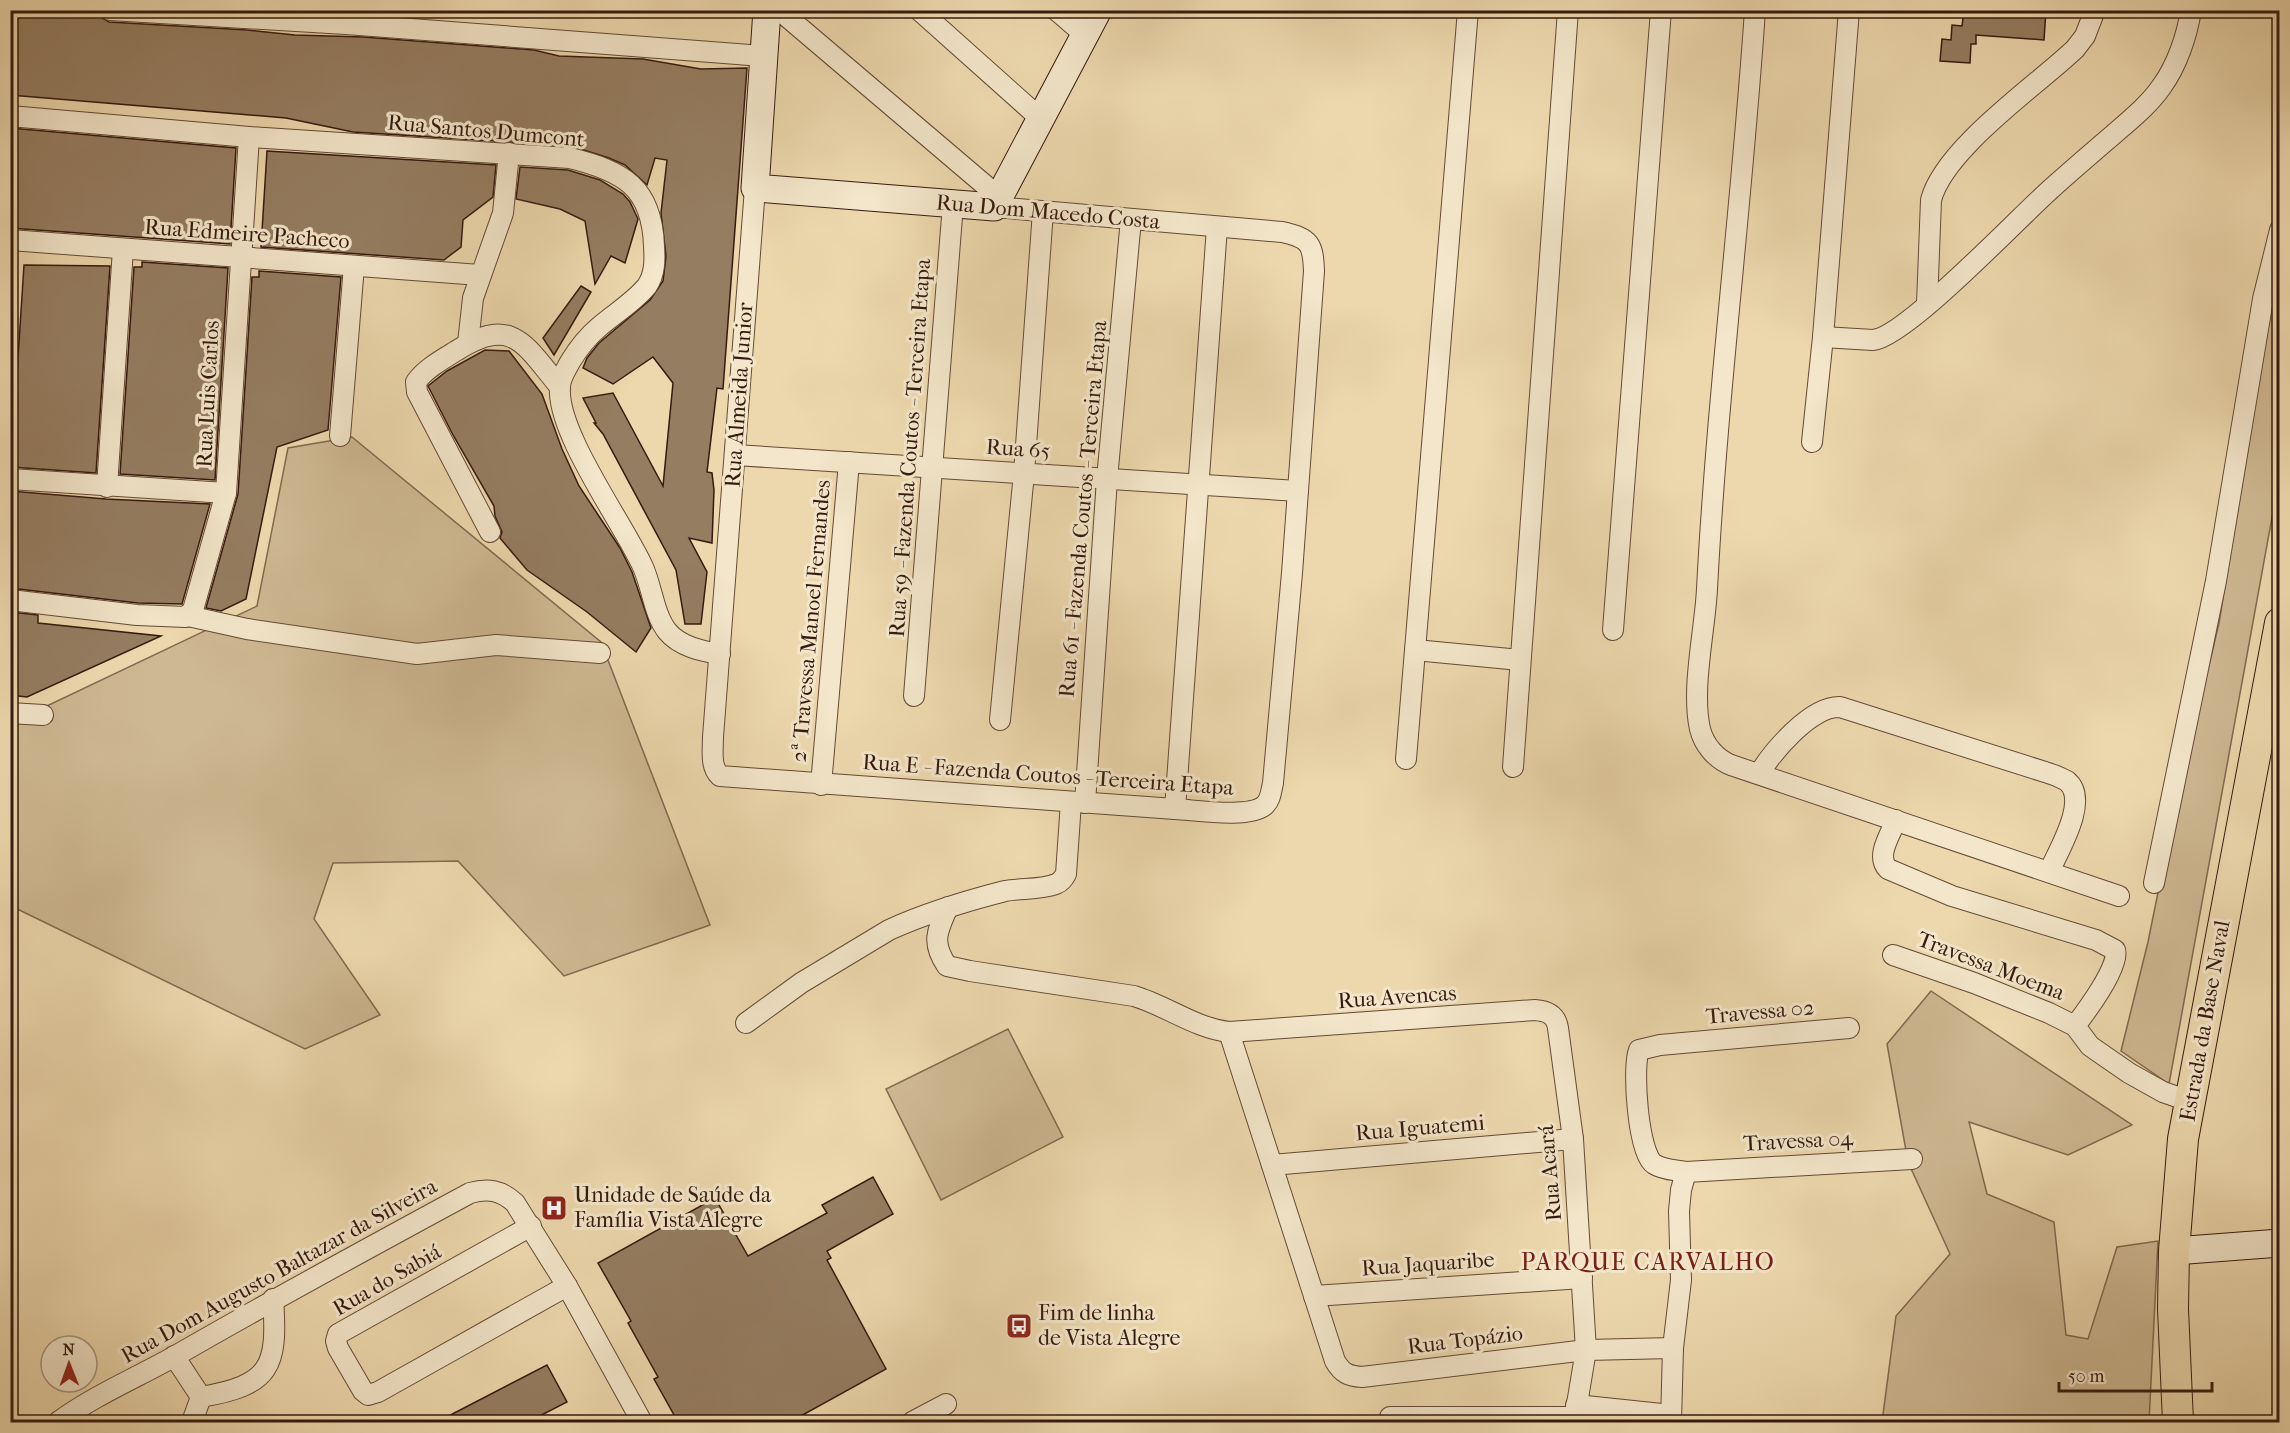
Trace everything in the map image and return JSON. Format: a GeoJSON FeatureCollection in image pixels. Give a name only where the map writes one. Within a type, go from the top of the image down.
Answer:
{"type":"FeatureCollection","features":[{"type":"Feature","properties":{"kind":"main road","name":"Rua Almeida Junior"},"geometry":{"type":"LineString","coordinates":[[755,188],[767,10]]}},
{"type":"Feature","properties":{"kind":"main road"},"geometry":{"type":"LineString","coordinates":[[996,202],[1098,10]]}},
{"type":"Feature","properties":{"kind":"main road","name":"Rua Dom Macedo Costa"},"geometry":{"type":"LineString","coordinates":[[755,188],[953,204],[996,202]]}},
{"type":"Feature","properties":{"kind":"main road","name":"Estrada da Base Naval"},"geometry":{"type":"LineString","coordinates":[[2178,1422],[2174,1251],[2183,1139],[2280,623]]}},
{"type":"Feature","properties":{"kind":"main road"},"geometry":{"type":"LineString","coordinates":[[2174,1251],[2280,1243]]}},
{"type":"Feature","properties":{"kind":"main road"},"geometry":{"type":"LineString","coordinates":[[2175,1363],[2196,1422]]}},
{"type":"Feature","properties":{"kind":"street"},"geometry":{"type":"LineString","coordinates":[[110,10],[351,17],[764,56]]}},
{"type":"Feature","properties":{"kind":"street"},"geometry":{"type":"LineString","coordinates":[[779,10],[996,202]]}},
{"type":"Feature","properties":{"kind":"street"},"geometry":{"type":"LineString","coordinates":[[919,10],[1041,119]]}},
{"type":"Feature","properties":{"kind":"street"},"geometry":{"type":"LineString","coordinates":[[1056,10],[1085,35]]}},
{"type":"Feature","properties":{"kind":"street"},"geometry":{"type":"LineString","coordinates":[[1406,759],[1468,10]]}},
{"type":"Feature","properties":{"kind":"street"},"geometry":{"type":"LineString","coordinates":[[1513,767],[1568,10]]}},
{"type":"Feature","properties":{"kind":"street"},"geometry":{"type":"LineString","coordinates":[[1613,630],[1661,10]]}},
{"type":"Feature","properties":{"kind":"street"},"geometry":{"type":"LineString","coordinates":[[1755,10],[1747,132],[1719,424],[1699,681],[1698,710],[1704,740],[1720,761],[2119,896]]}},
{"type":"Feature","properties":{"kind":"street"},"geometry":{"type":"LineString","coordinates":[[1812,442],[1823,337],[1849,10]]}},
{"type":"Feature","properties":{"kind":"street"},"geometry":{"type":"LineString","coordinates":[[1927,304],[1931,200],[1936,185],[1958,156],[1988,125],[2075,48],[2085,36],[2095,10]]}},
{"type":"Feature","properties":{"kind":"street"},"geometry":{"type":"LineString","coordinates":[[1823,337],[1881,339],[1927,304],[2051,189],[2134,117],[2162,87],[2174,64],[2189,25],[2191,10]]}},
{"type":"Feature","properties":{"kind":"street","name":"Rua Santos Dumcont"},"geometry":{"type":"LineString","coordinates":[[10,116],[249,137],[570,158],[610,171],[638,190],[653,221],[655,254],[652,277],[642,291],[597,328],[579,347],[562,376],[560,387]]}},
{"type":"Feature","properties":{"kind":"street","name":"Rua Luis Carlos"},"geometry":{"type":"LineString","coordinates":[[188,616],[195,603],[226,493],[249,137]]}},
{"type":"Feature","properties":{"kind":"street"},"geometry":{"type":"LineString","coordinates":[[468,343],[470,314],[480,275],[503,213],[509,153]]}},
{"type":"Feature","properties":{"kind":"street","name":"Rua Almeida Junior"},"geometry":{"type":"LineString","coordinates":[[720,776],[715,771],[713,748],[755,188]]}},
{"type":"Feature","properties":{"kind":"street","name":"Rua Dom Macedo Costa"},"geometry":{"type":"LineString","coordinates":[[996,202],[1043,211],[1282,232],[1305,239],[1310,245],[1314,271]]}},
{"type":"Feature","properties":{"kind":"street","name":"Rua 59 - Fazenda Coutos - Terceira Etapa"},"geometry":{"type":"LineString","coordinates":[[914,696],[953,204]]}},
{"type":"Feature","properties":{"kind":"street"},"geometry":{"type":"LineString","coordinates":[[1000,720],[1024,473],[1043,211]]}},
{"type":"Feature","properties":{"kind":"street","name":"Rua 61 - Fazenda Coutos - Terceira Etapa"},"geometry":{"type":"LineString","coordinates":[[948,908],[1007,891],[1050,886],[1062,881],[1066,874],[1078,803],[1131,219]]}},
{"type":"Feature","properties":{"kind":"street"},"geometry":{"type":"LineString","coordinates":[[1175,809],[1217,227]]}},
{"type":"Feature","properties":{"kind":"street"},"geometry":{"type":"LineString","coordinates":[[2154,883],[2216,581],[2263,299],[2280,231]]}},
{"type":"Feature","properties":{"kind":"street","name":"Rua Edmeire Pacheco"},"geometry":{"type":"LineString","coordinates":[[10,240],[480,275]]}},
{"type":"Feature","properties":{"kind":"street"},"geometry":{"type":"LineString","coordinates":[[106,487],[123,249]]}},
{"type":"Feature","properties":{"kind":"street"},"geometry":{"type":"LineString","coordinates":[[339,436],[354,266]]}},
{"type":"Feature","properties":{"kind":"street","name":"Rua E - Fazenda Coutos - Terceira Etapa"},"geometry":{"type":"LineString","coordinates":[[720,776],[1175,809],[1247,812],[1264,806],[1270,798],[1298,491],[1314,271]]}},
{"type":"Feature","properties":{"kind":"street"},"geometry":{"type":"LineString","coordinates":[[490,532],[416,388],[418,379],[468,343],[486,334],[495,334],[507,335],[518,340],[560,387],[560,402],[573,437],[643,568],[667,630],[692,648],[720,654]]}},
{"type":"Feature","properties":{"kind":"street","name":"Rua 65"},"geometry":{"type":"LineString","coordinates":[[735,455],[1298,491]]}},
{"type":"Feature","properties":{"kind":"street","name":"2ª Travessa Manoel Fernandes"},"geometry":{"type":"LineString","coordinates":[[821,785],[849,462]]}},
{"type":"Feature","properties":{"kind":"street"},"geometry":{"type":"LineString","coordinates":[[10,479],[226,493]]}},
{"type":"Feature","properties":{"kind":"street"},"geometry":{"type":"LineString","coordinates":[[10,600],[157,616],[188,616],[247,629],[417,654],[496,645],[600,652]]}},
{"type":"Feature","properties":{"kind":"street"},"geometry":{"type":"LineString","coordinates":[[1414,651],[1520,660]]}},
{"type":"Feature","properties":{"kind":"street"},"geometry":{"type":"LineString","coordinates":[[1759,774],[1766,762],[1805,723],[1819,711],[1832,707],[1840,707],[2045,772],[2068,782],[2076,798],[2075,811],[2049,872]]}},
{"type":"Feature","properties":{"kind":"street"},"geometry":{"type":"LineString","coordinates":[[10,713],[43,715]]}},
{"type":"Feature","properties":{"kind":"street"},"geometry":{"type":"LineString","coordinates":[[1896,820],[1882,856],[1883,864],[1888,869],[1952,896],[2096,940],[2113,948],[2117,957],[2111,970],[2075,1026]]}},
{"type":"Feature","properties":{"kind":"street"},"geometry":{"type":"LineString","coordinates":[[746,1023],[801,983],[889,930],[948,908]]}},
{"type":"Feature","properties":{"kind":"street","name":"Rua Avencas"},"geometry":{"type":"LineString","coordinates":[[948,908],[940,924],[936,940],[947,966],[1134,996],[1204,1027],[1229,1032],[1535,1010],[1544,1011],[1553,1017],[1558,1028]]}},
{"type":"Feature","properties":{"kind":"street","name":"Travessa Moema"},"geometry":{"type":"LineString","coordinates":[[1893,955],[1974,983],[2049,1013],[2075,1026],[2090,1046],[2107,1058],[2163,1092],[2189,1101]]}},
{"type":"Feature","properties":{"kind":"street","name":"Rua Acará"},"geometry":{"type":"LineString","coordinates":[[1558,1028],[1573,1139],[1586,1350],[1575,1415]]}},
{"type":"Feature","properties":{"kind":"street","name":"Travessa 02"},"geometry":{"type":"LineString","coordinates":[[1686,1172],[1664,1168],[1649,1160],[1642,1134],[1638,1099],[1636,1056],[1639,1050],[1645,1047],[1849,1028]]}},
{"type":"Feature","properties":{"kind":"street"},"geometry":{"type":"LineString","coordinates":[[1229,1032],[1314,1296]]}},
{"type":"Feature","properties":{"kind":"street","name":"Rua Iguatemi"},"geometry":{"type":"LineString","coordinates":[[1272,1166],[1573,1139]]}},
{"type":"Feature","properties":{"kind":"street","name":"Travessa 04"},"geometry":{"type":"LineString","coordinates":[[1686,1172],[1912,1159]]}},
{"type":"Feature","properties":{"kind":"street"},"geometry":{"type":"LineString","coordinates":[[1390,1417],[1575,1415],[1671,1419],[1673,1348],[1681,1281],[1681,1190],[1686,1172]]}},
{"type":"Feature","properties":{"kind":"street","name":"Rua Dom Augusto Baltazar da Silveira"},"geometry":{"type":"LineString","coordinates":[[58,1422],[81,1406],[273,1299],[470,1193],[482,1190],[495,1191],[507,1196],[515,1203],[531,1226]]}},
{"type":"Feature","properties":{"kind":"street"},"geometry":{"type":"LineString","coordinates":[[531,1226],[642,1422]]}},
{"type":"Feature","properties":{"kind":"street","name":"Rua do Sabiá"},"geometry":{"type":"LineString","coordinates":[[531,1226],[338,1334],[336,1341],[338,1348],[363,1391],[371,1395],[383,1390],[567,1286]]}},
{"type":"Feature","properties":{"kind":"street","name":"Rua Jaquaribe"},"geometry":{"type":"LineString","coordinates":[[1314,1296],[1582,1278]]}},
{"type":"Feature","properties":{"kind":"street","name":"Rua Topázio"},"geometry":{"type":"LineString","coordinates":[[1314,1296],[1335,1361],[1341,1371],[1350,1376],[1362,1377],[1586,1350],[1673,1348]]}},
{"type":"Feature","properties":{"kind":"street"},"geometry":{"type":"LineString","coordinates":[[201,1397],[238,1389],[250,1383],[265,1368],[275,1347],[273,1299]]}},
{"type":"Feature","properties":{"kind":"street"},"geometry":{"type":"LineString","coordinates":[[174,1356],[201,1397]]}},
{"type":"Feature","properties":{"kind":"street"},"geometry":{"type":"LineString","coordinates":[[192,1422],[201,1397]]}},
{"type":"Feature","properties":{"kind":"street"},"geometry":{"type":"LineString","coordinates":[[912,1422],[946,1404]]}},
{"type":"Feature","properties":{"kind":"shaded area"},"geometry":{"type":"Polygon","coordinates":[[[2279,247],[2279,479],[2169,1084],[2121,1051],[2148,942],[2173,818],[2219,623],[2279,247]]]}},
{"type":"Feature","properties":{"kind":"shaded area"},"geometry":{"type":"Polygon","coordinates":[[[352,437],[601,642],[710,925],[564,976],[458,861],[333,863],[314,919],[380,1015],[305,1049],[11,906],[11,723],[257,606],[288,448],[352,437]]]}},
{"type":"Feature","properties":{"kind":"shaded area"},"geometry":{"type":"Polygon","coordinates":[[[1931,991],[2132,1125],[2068,1155],[1969,1122],[1987,1194],[2054,1222],[2066,1335],[2088,1339],[2117,1247],[2158,1241],[2149,1422],[1882,1422],[1896,1316],[1950,1254],[1908,1162],[1887,1044],[1931,991]]]}},
{"type":"Feature","properties":{"kind":"shaded area"},"geometry":{"type":"Polygon","coordinates":[[[1008,1029],[1063,1137],[941,1200],[886,1089],[1008,1029]]]}},
{"type":"Feature","properties":{"kind":"building"},"geometry":{"type":"Polygon","coordinates":[[[1964,10],[2046,10],[2044,40],[1976,35],[1976,44],[1971,44],[1970,63],[1940,61],[1942,39],[1951,40],[1952,25],[1962,26],[1964,10]]]}},
{"type":"Feature","properties":{"kind":"building"},"geometry":{"type":"Polygon","coordinates":[[[10,11],[101,17],[109,22],[295,35],[363,37],[534,50],[559,56],[643,59],[701,69],[747,68],[723,389],[717,388],[707,472],[712,473],[714,490],[712,543],[689,538],[707,572],[701,624],[685,624],[676,570],[603,434],[594,423],[596,423],[583,398],[613,393],[663,486],[673,383],[653,357],[613,384],[583,368],[587,358],[599,343],[650,300],[663,281],[666,256],[661,213],[667,160],[655,158],[647,185],[625,165],[571,146],[353,132],[286,118],[10,95],[10,11]]]}},
{"type":"Feature","properties":{"kind":"building"},"geometry":{"type":"Polygon","coordinates":[[[10,128],[236,148],[230,244],[10,228],[10,128]]]}},
{"type":"Feature","properties":{"kind":"building"},"geometry":{"type":"Polygon","coordinates":[[[267,151],[496,165],[493,197],[463,220],[461,247],[444,260],[261,247],[267,151]]]}},
{"type":"Feature","properties":{"kind":"building"},"geometry":{"type":"Polygon","coordinates":[[[520,167],[568,170],[600,180],[623,194],[630,202],[638,219],[625,263],[611,256],[595,284],[585,221],[560,209],[516,199],[520,167]]]}},
{"type":"Feature","properties":{"kind":"building"},"geometry":{"type":"Polygon","coordinates":[[[142,262],[228,268],[215,480],[120,474],[134,267],[142,267],[142,262]]]}},
{"type":"Feature","properties":{"kind":"building"},"geometry":{"type":"Polygon","coordinates":[[[24,265],[110,266],[96,473],[11,467],[24,265]]]}},
{"type":"Feature","properties":{"kind":"building"},"geometry":{"type":"Polygon","coordinates":[[[259,271],[341,277],[328,430],[277,447],[246,599],[221,611],[206,608],[238,494],[252,277],[259,277],[259,271]]]}},
{"type":"Feature","properties":{"kind":"building"},"geometry":{"type":"Polygon","coordinates":[[[581,286],[591,292],[554,355],[543,338],[581,286]]]}},
{"type":"Feature","properties":{"kind":"building"},"geometry":{"type":"Polygon","coordinates":[[[485,350],[509,351],[542,394],[562,449],[579,486],[620,548],[632,572],[651,628],[636,652],[587,612],[527,570],[500,538],[502,532],[495,516],[494,506],[428,386],[447,371],[485,350]]]}},
{"type":"Feature","properties":{"kind":"building"},"geometry":{"type":"Polygon","coordinates":[[[10,491],[210,504],[182,604],[138,603],[10,588],[10,491]]]}},
{"type":"Feature","properties":{"kind":"building"},"geometry":{"type":"Polygon","coordinates":[[[10,612],[38,615],[38,623],[161,636],[27,697],[10,695],[10,612]]]}},
{"type":"Feature","properties":{"kind":"building"},"geometry":{"type":"Polygon","coordinates":[[[873,1177],[893,1214],[827,1251],[831,1258],[827,1260],[886,1369],[790,1422],[678,1422],[654,1379],[658,1377],[628,1323],[631,1321],[598,1263],[715,1198],[748,1256],[827,1213],[822,1205],[873,1177]]]}},
{"type":"Feature","properties":{"kind":"building"},"geometry":{"type":"Polygon","coordinates":[[[547,1365],[567,1402],[528,1422],[437,1422],[547,1365]]]}},
{"type":"Feature","properties":{"kind":"place","name":"Unidade de Saúde da Família Vista Alegre"},"geometry":{"type":"Point","coordinates":[554,1208]}},
{"type":"Feature","properties":{"kind":"place","name":"Fim de linha de Vista Alegre"},"geometry":{"type":"Point","coordinates":[1019,1326]}},
{"type":"Feature","properties":{"kind":"district","name":"PARQUE CARVALHO"},"geometry":{"type":"Point","coordinates":[1648,1262]}}]}
